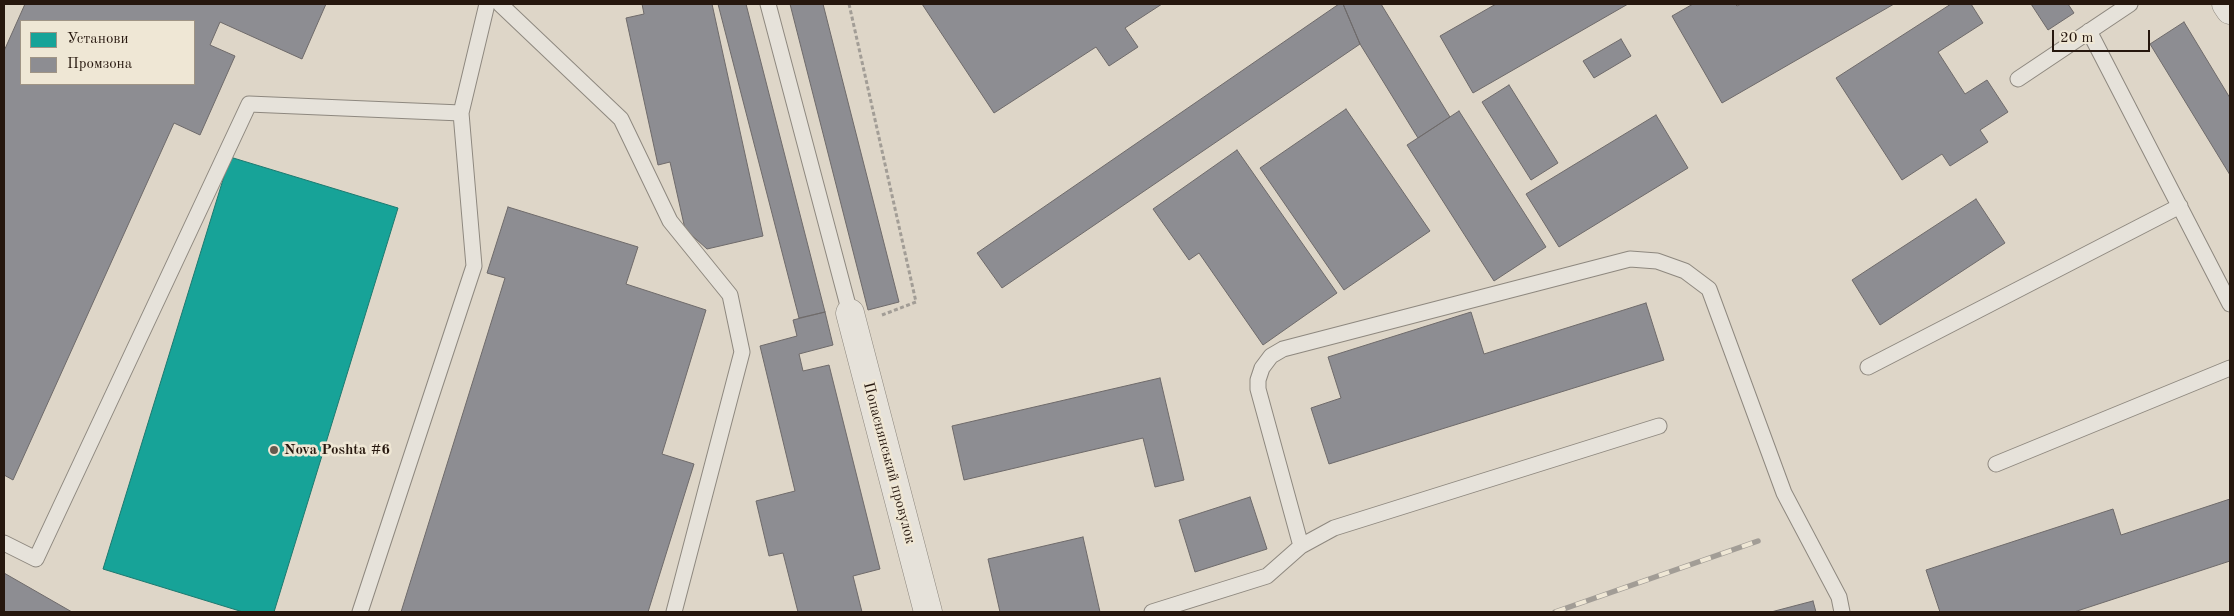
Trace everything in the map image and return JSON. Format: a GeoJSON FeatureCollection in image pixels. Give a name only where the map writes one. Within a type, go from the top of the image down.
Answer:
{"type":"FeatureCollection","features":[{"type":"Feature","properties":{"kind":"street"},"geometry":{"type":"LineString","coordinates":[[2226,4],[2230,10]]}},
{"type":"Feature","properties":{"kind":"street","name":"Попаснянський провулок"},"geometry":{"type":"LineString","coordinates":[[852,320],[928,612]]}},
{"type":"Feature","properties":{"kind":"lane"},"geometry":{"type":"LineString","coordinates":[[360,612],[474,266],[461,113],[487,4]]}},
{"type":"Feature","properties":{"kind":"lane"},"geometry":{"type":"LineString","coordinates":[[500,4],[620,119],[670,221],[730,295],[742,352],[674,612]]}},
{"type":"Feature","properties":{"kind":"lane"},"geometry":{"type":"LineString","coordinates":[[768,4],[852,320]]}},
{"type":"Feature","properties":{"kind":"lane"},"geometry":{"type":"LineString","coordinates":[[2018,79],[2130,4]]}},
{"type":"Feature","properties":{"kind":"lane"},"geometry":{"type":"LineString","coordinates":[[2089,30],[2230,304]]}},
{"type":"Feature","properties":{"kind":"lane"},"geometry":{"type":"LineString","coordinates":[[4,543],[36,559],[250,104],[461,113]]}},
{"type":"Feature","properties":{"kind":"lane"},"geometry":{"type":"LineString","coordinates":[[1868,367],[2180,206]]}},
{"type":"Feature","properties":{"kind":"lane"},"geometry":{"type":"LineString","coordinates":[[1301,546],[1258,389],[1258,380],[1262,368],[1271,356],[1292,346],[1630,258],[1658,261],[1685,271],[1709,289],[1784,492],[1839,597],[1842,612]]}},
{"type":"Feature","properties":{"kind":"lane"},"geometry":{"type":"LineString","coordinates":[[1996,464],[2230,368]]}},
{"type":"Feature","properties":{"kind":"lane"},"geometry":{"type":"LineString","coordinates":[[1152,612],[1267,576],[1301,546],[1334,528],[1659,426]]}},
{"type":"Feature","properties":{"kind":"path"},"geometry":{"type":"LineString","coordinates":[[849,4],[916,302],[852,320]]}},
{"type":"Feature","properties":{"kind":"building: Установи"},"geometry":{"type":"Polygon","coordinates":[[[230,157],[398,208],[274,612],[243,612],[103,569],[230,157]]]}},
{"type":"Feature","properties":{"kind":"building: Промзона"},"geometry":{"type":"Polygon","coordinates":[[[25,4],[326,4],[302,59],[220,22],[210,45],[235,56],[200,135],[174,123],[13,480],[4,475],[4,51],[25,4]]]}},
{"type":"Feature","properties":{"kind":"building: Промзона"},"geometry":{"type":"Polygon","coordinates":[[[642,4],[712,4],[763,236],[707,249],[685,229],[670,162],[658,165],[626,18],[644,14],[642,4]]]}},
{"type":"Feature","properties":{"kind":"building: Промзона"},"geometry":{"type":"Polygon","coordinates":[[[718,4],[746,4],[825,312],[799,318],[718,4]]]}},
{"type":"Feature","properties":{"kind":"building: Промзона"},"geometry":{"type":"Polygon","coordinates":[[[790,4],[823,4],[899,302],[868,310],[790,4]]]}},
{"type":"Feature","properties":{"kind":"building: Промзона"},"geometry":{"type":"Polygon","coordinates":[[[922,4],[1162,4],[1125,28],[1138,47],[1109,66],[1096,47],[994,113],[922,4]]]}},
{"type":"Feature","properties":{"kind":"building: Промзона"},"geometry":{"type":"Polygon","coordinates":[[[1339,4],[1343,4],[1360,44],[1002,288],[977,253],[1339,4]]]}},
{"type":"Feature","properties":{"kind":"building: Промзона"},"geometry":{"type":"Polygon","coordinates":[[[1343,4],[1381,4],[1450,117],[1418,138],[1360,44],[1343,4]]]}},
{"type":"Feature","properties":{"kind":"building: Промзона"},"geometry":{"type":"Polygon","coordinates":[[[1496,4],[1628,4],[1473,93],[1440,36],[1496,4]]]}},
{"type":"Feature","properties":{"kind":"building: Промзона"},"geometry":{"type":"Polygon","coordinates":[[[1693,4],[1735,4],[1737,6],[1741,4],[1894,4],[1722,103],[1672,16],[1693,4]]]}},
{"type":"Feature","properties":{"kind":"building: Промзона"},"geometry":{"type":"Polygon","coordinates":[[[1951,4],[1971,4],[1983,23],[1938,52],[1965,94],[1987,80],[2008,112],[1980,130],[1988,142],[1950,166],[1942,154],[1902,180],[1836,78],[1951,4]]]}},
{"type":"Feature","properties":{"kind":"building: Промзона"},"geometry":{"type":"Polygon","coordinates":[[[2031,4],[2068,4],[2074,13],[2048,30],[2031,4]]]}},
{"type":"Feature","properties":{"kind":"building: Промзона"},"geometry":{"type":"Polygon","coordinates":[[[2184,22],[2230,98],[2230,175],[2150,44],[2184,22]]]}},
{"type":"Feature","properties":{"kind":"building: Промзона"},"geometry":{"type":"Polygon","coordinates":[[[1621,39],[1631,56],[1594,78],[1583,61],[1621,39]]]}},
{"type":"Feature","properties":{"kind":"building: Промзона"},"geometry":{"type":"Polygon","coordinates":[[[1509,85],[1558,163],[1531,180],[1482,102],[1509,85]]]}},
{"type":"Feature","properties":{"kind":"building: Промзона"},"geometry":{"type":"Polygon","coordinates":[[[1346,109],[1430,231],[1344,290],[1260,168],[1346,109]]]}},
{"type":"Feature","properties":{"kind":"building: Промзона"},"geometry":{"type":"Polygon","coordinates":[[[1459,111],[1546,247],[1494,281],[1407,145],[1459,111]]]}},
{"type":"Feature","properties":{"kind":"building: Промзона"},"geometry":{"type":"Polygon","coordinates":[[[1656,115],[1688,168],[1559,247],[1526,194],[1656,115]]]}},
{"type":"Feature","properties":{"kind":"building: Промзона"},"geometry":{"type":"Polygon","coordinates":[[[1237,150],[1337,293],[1263,345],[1199,253],[1189,260],[1153,209],[1237,150]]]}},
{"type":"Feature","properties":{"kind":"building: Промзона"},"geometry":{"type":"Polygon","coordinates":[[[1976,199],[2005,243],[1880,325],[1852,280],[1976,199]]]}},
{"type":"Feature","properties":{"kind":"building: Промзона"},"geometry":{"type":"Polygon","coordinates":[[[508,207],[638,247],[626,284],[706,310],[662,454],[694,464],[648,612],[401,612],[505,278],[487,273],[508,207]]]}},
{"type":"Feature","properties":{"kind":"building: Промзона"},"geometry":{"type":"Polygon","coordinates":[[[1646,303],[1664,360],[1329,464],[1311,408],[1341,398],[1328,357],[1471,312],[1484,354],[1646,303]]]}},
{"type":"Feature","properties":{"kind":"building: Промзона"},"geometry":{"type":"Polygon","coordinates":[[[825,312],[833,345],[799,354],[803,371],[829,365],[880,569],[853,576],[862,612],[798,612],[783,553],[769,556],[756,501],[795,491],[760,346],[797,336],[793,320],[825,312]]]}},
{"type":"Feature","properties":{"kind":"building: Промзона"},"geometry":{"type":"Polygon","coordinates":[[[1160,378],[1184,480],[1155,487],[1143,438],[964,480],[952,426],[1160,378]]]}},
{"type":"Feature","properties":{"kind":"building: Промзона"},"geometry":{"type":"Polygon","coordinates":[[[1250,497],[1267,549],[1195,572],[1179,520],[1250,497]]]}},
{"type":"Feature","properties":{"kind":"building: Промзона"},"geometry":{"type":"Polygon","coordinates":[[[2230,499],[2230,561],[2074,612],[1940,612],[1926,570],[2113,509],[2121,535],[2230,499]]]}},
{"type":"Feature","properties":{"kind":"building: Промзона"},"geometry":{"type":"Polygon","coordinates":[[[1083,537],[1100,612],[1000,612],[988,559],[1083,537]]]}},
{"type":"Feature","properties":{"kind":"building: Промзона"},"geometry":{"type":"Polygon","coordinates":[[[4,573],[72,612],[4,612],[4,573]]]}},
{"type":"Feature","properties":{"kind":"building: Промзона"},"geometry":{"type":"Polygon","coordinates":[[[1813,601],[1816,612],[1771,612],[1813,601]]]}},
{"type":"Feature","properties":{"kind":"railway"},"geometry":{"type":"LineString","coordinates":[[1555,612],[1758,541]]}},
{"type":"Feature","properties":{"kind":"place","name":"Nova Poshta #6"},"geometry":{"type":"Point","coordinates":[274,450]}}]}
